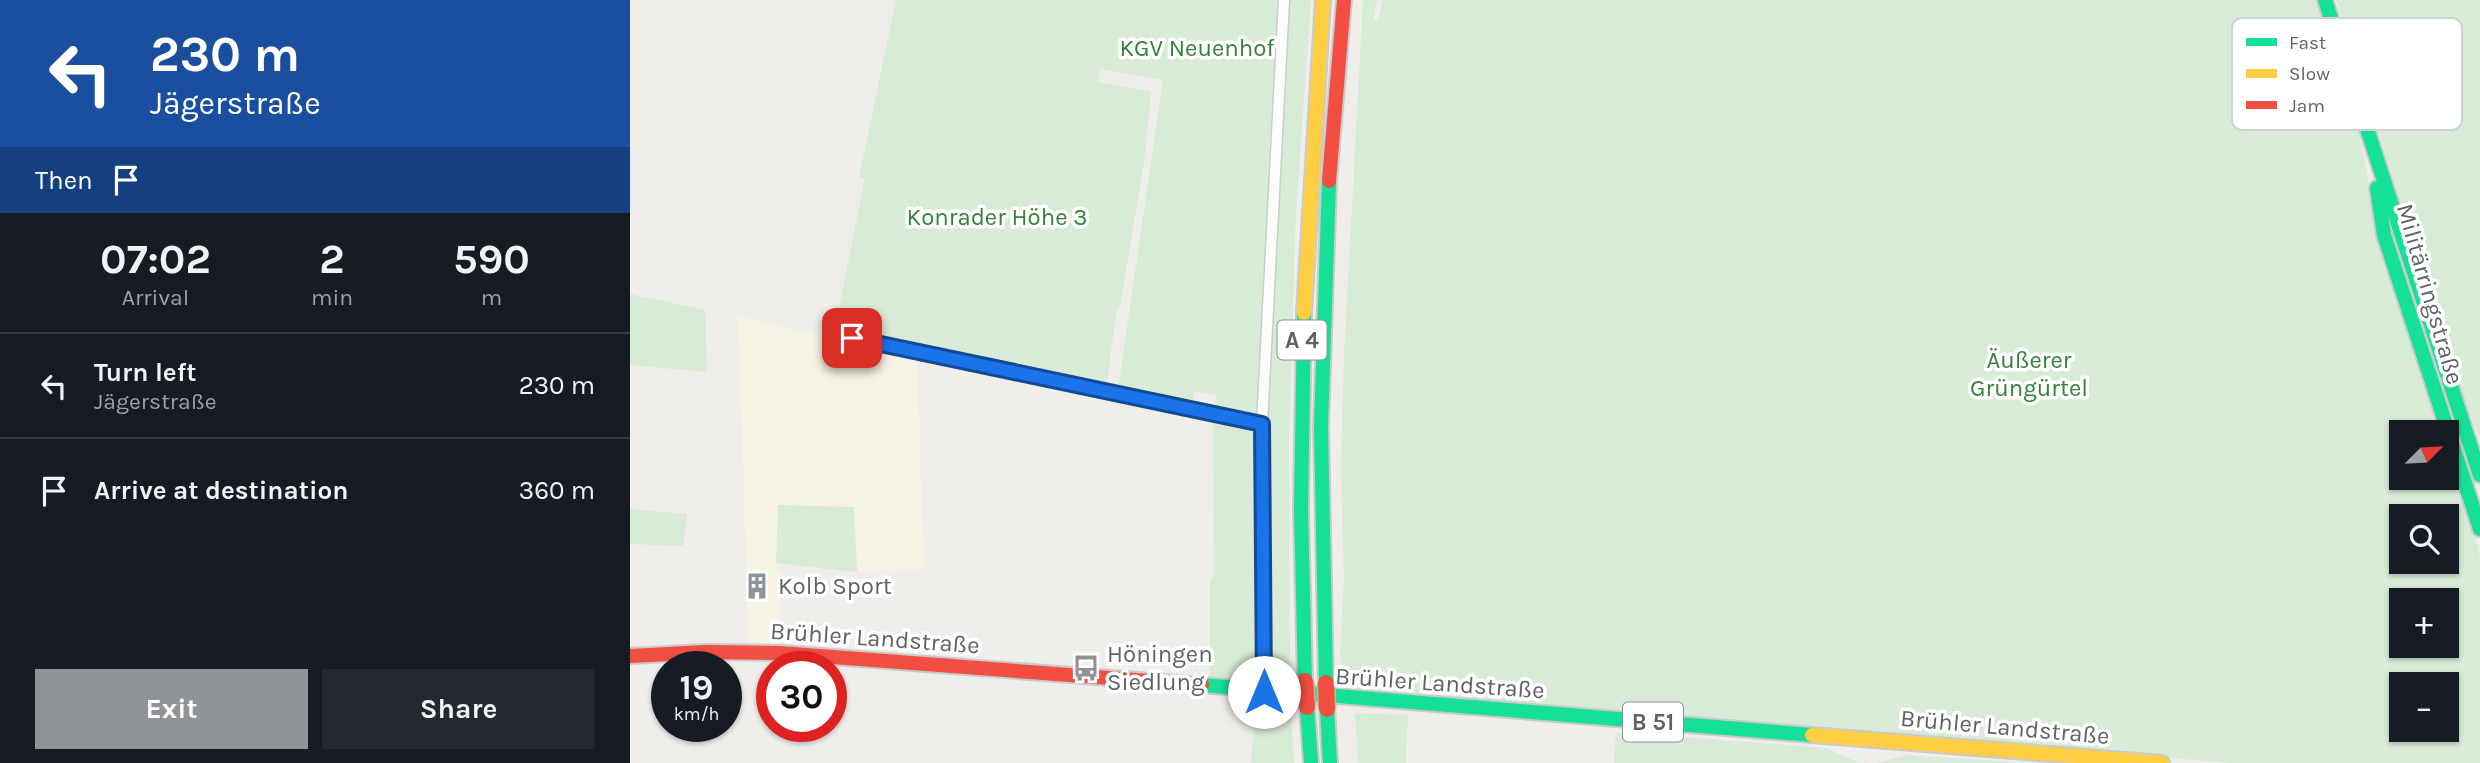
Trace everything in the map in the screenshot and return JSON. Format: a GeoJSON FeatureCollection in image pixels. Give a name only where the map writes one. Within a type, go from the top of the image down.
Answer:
{"type":"FeatureCollection","features":[{"type":"Feature","properties":{"kind":"main road","name":"A 4"},"geometry":{"type":"LineString","coordinates":[[1311,763],[1305,681],[1298,443],[1306,210],[1323,0]]}},
{"type":"Feature","properties":{"kind":"main road","name":"A 4"},"geometry":{"type":"LineString","coordinates":[[1330,763],[1321,549],[1321,367],[1330,167],[1344,0]]}},
{"type":"Feature","properties":{"kind":"main road","name":"Militärringstraße"},"geometry":{"type":"LineString","coordinates":[[2325,0],[2331,18]]}},
{"type":"Feature","properties":{"kind":"main road","name":"Militärringstraße"},"geometry":{"type":"LineString","coordinates":[[2366,130],[2480,475]]}},
{"type":"Feature","properties":{"kind":"main road","name":"Militärringstraße"},"geometry":{"type":"LineString","coordinates":[[2372,149],[2384,235],[2480,528]]}},
{"type":"Feature","properties":{"kind":"main road","name":"Brühler Landstraße"},"geometry":{"type":"LineString","coordinates":[[630,656],[676,651],[743,651],[2162,763]]}},
{"type":"Feature","properties":{"kind":"street"},"geometry":{"type":"LineString","coordinates":[[1264,692],[1262,424],[1284,0]]}},
{"type":"Feature","properties":{"kind":"street"},"geometry":{"type":"LineString","coordinates":[[852,338],[1262,424]]}},
{"type":"Feature","properties":{"kind":"shaded area"},"geometry":{"type":"Polygon","coordinates":[[[738,316],[917,358],[924,569],[857,572],[854,508],[778,505],[780,643],[749,642],[738,316]]]}},
{"type":"Feature","properties":{"kind":"green space"},"geometry":{"type":"Polygon","coordinates":[[[896,0],[1311,0],[1296,211],[1289,448],[1290,681],[1210,678],[1210,581],[1214,574],[1213,418],[1217,395],[1194,391],[1192,405],[1118,389],[1163,80],[1101,69],[1098,82],[1151,92],[1144,162],[1120,307],[1116,314],[1107,383],[835,328],[865,178],[859,177],[896,0]]]}},
{"type":"Feature","properties":{"kind":"green space","name":"Äußerer Grüngürtel"},"geometry":{"type":"Polygon","coordinates":[[[1363,0],[1377,0],[1374,20],[1378,20],[1383,0],[2319,0],[2325,18],[2232,18],[2232,130],[2359,130],[2378,233],[2439,420],[2389,420],[2389,490],[2459,490],[2459,478],[2480,557],[2480,763],[2232,763],[1366,694],[1357,690],[1357,677],[1346,678],[1340,658],[1344,579],[1341,470],[1344,355],[1363,0]]]}},
{"type":"Feature","properties":{"kind":"green space"},"geometry":{"type":"Polygon","coordinates":[[[2336,0],[2480,0],[2480,438],[2465,402],[2378,130],[2462,130],[2462,18],[2342,18],[2336,0]]]}},
{"type":"Feature","properties":{"kind":"green space"},"geometry":{"type":"Polygon","coordinates":[[[630,294],[705,310],[707,372],[630,365],[630,294]]]}},
{"type":"Feature","properties":{"kind":"green space"},"geometry":{"type":"Polygon","coordinates":[[[778,505],[854,507],[857,572],[776,563],[778,505]]]}},
{"type":"Feature","properties":{"kind":"green space"},"geometry":{"type":"Polygon","coordinates":[[[630,509],[687,514],[683,546],[630,544],[630,509]]]}},
{"type":"Feature","properties":{"kind":"green space"},"geometry":{"type":"Polygon","coordinates":[[[1256,704],[1291,708],[1294,763],[1251,763],[1256,704]]]}},
{"type":"Feature","properties":{"kind":"green space"},"geometry":{"type":"Polygon","coordinates":[[[1355,713],[1408,715],[1406,763],[1358,763],[1355,713]]]}},
{"type":"Feature","properties":{"kind":"green space"},"geometry":{"type":"Polygon","coordinates":[[[1616,732],[1826,748],[1857,762],[1870,763],[1614,763],[1616,732]]]}},
{"type":"Feature","properties":{"kind":"green space"},"geometry":{"type":"Polygon","coordinates":[[[1908,755],[2029,763],[1877,763],[1908,755]]]}},
{"type":"Feature","properties":{"kind":"traffic: fast"},"geometry":{"type":"LineString","coordinates":[[2325,0],[2331,18]]}},
{"type":"Feature","properties":{"kind":"traffic: fast"},"geometry":{"type":"LineString","coordinates":[[2367,130],[2480,475]]}},
{"type":"Feature","properties":{"kind":"traffic: fast"},"geometry":{"type":"LineString","coordinates":[[1326,683],[1321,427],[1329,181]]}},
{"type":"Feature","properties":{"kind":"traffic: fast"},"geometry":{"type":"LineString","coordinates":[[2377,188],[2384,235],[2480,529]]}},
{"type":"Feature","properties":{"kind":"traffic: fast"},"geometry":{"type":"LineString","coordinates":[[1304,313],[1301,510],[1305,681]]}},
{"type":"Feature","properties":{"kind":"traffic: fast"},"geometry":{"type":"LineString","coordinates":[[1202,685],[1812,735]]}},
{"type":"Feature","properties":{"kind":"traffic: fast"},"geometry":{"type":"LineString","coordinates":[[1307,707],[1311,763]]}},
{"type":"Feature","properties":{"kind":"traffic: fast"},"geometry":{"type":"LineString","coordinates":[[1327,709],[1330,763]]}},
{"type":"Feature","properties":{"kind":"traffic: slow"},"geometry":{"type":"LineString","coordinates":[[1304,313],[1323,0]]}},
{"type":"Feature","properties":{"kind":"traffic: slow"},"geometry":{"type":"LineString","coordinates":[[1812,735],[2162,763]]}},
{"type":"Feature","properties":{"kind":"traffic: jam"},"geometry":{"type":"LineString","coordinates":[[1329,181],[1344,0]]}},
{"type":"Feature","properties":{"kind":"traffic: jam"},"geometry":{"type":"LineString","coordinates":[[630,656],[705,652],[780,653],[1202,685]]}},
{"type":"Feature","properties":{"kind":"traffic: jam"},"geometry":{"type":"LineString","coordinates":[[1305,681],[1307,707]]}},
{"type":"Feature","properties":{"kind":"traffic: jam"},"geometry":{"type":"LineString","coordinates":[[1326,683],[1327,709]]}},
{"type":"Feature","properties":{"kind":"place","name":"Kolb Sport"},"geometry":{"type":"Point","coordinates":[757,586]}},
{"type":"Feature","properties":{"kind":"place","name":"Höningen Siedlung"},"geometry":{"type":"Point","coordinates":[1086,668]}},
{"type":"Feature","properties":{"kind":"route"},"geometry":{"type":"LineString","coordinates":[[852,338],[1262,424],[1264,692]]}},
{"type":"Feature","properties":{"kind":"park label","name":"KGV Neuenhof"},"geometry":{"type":"Point","coordinates":[1197,48]}},
{"type":"Feature","properties":{"kind":"park label","name":"Konrader Höhe 3"},"geometry":{"type":"Point","coordinates":[997,217]}}]}
